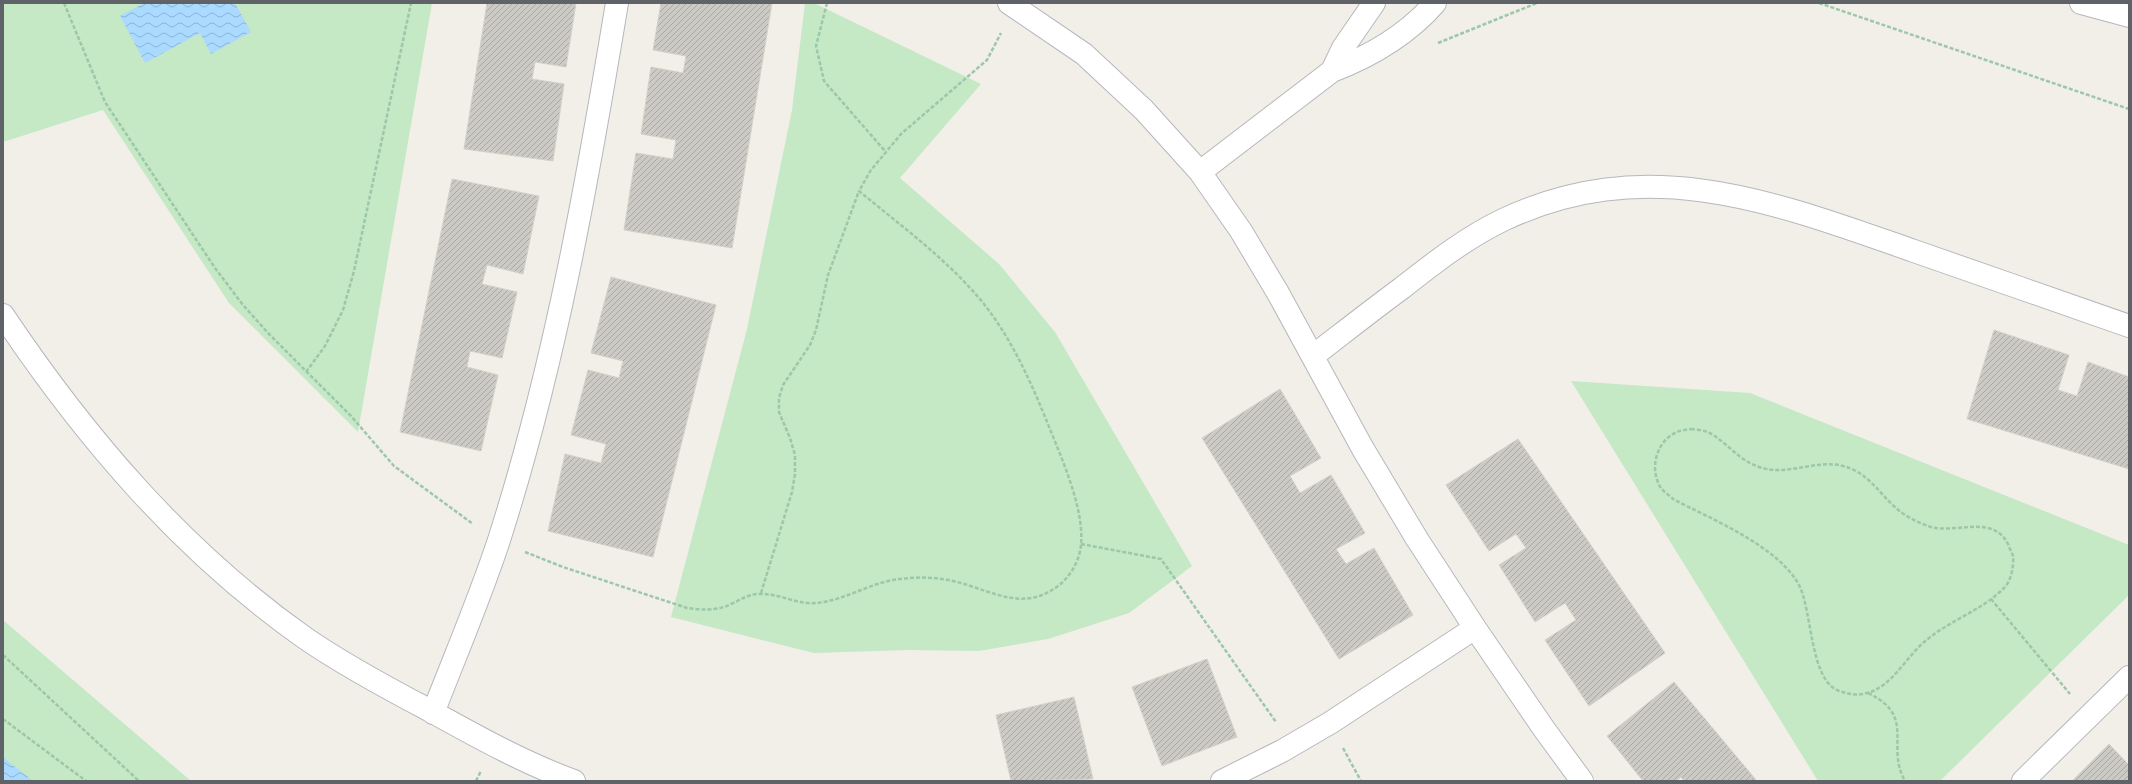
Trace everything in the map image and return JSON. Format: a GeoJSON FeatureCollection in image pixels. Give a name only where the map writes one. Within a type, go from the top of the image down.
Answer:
{"type":"FeatureCollection","features":[{"type":"Feature","properties":{"kind":"street"},"geometry":{"type":"LineString","coordinates":[[433,713],[498,542],[525,454],[570,264],[590,169],[617,3]]}},
{"type":"Feature","properties":{"kind":"street"},"geometry":{"type":"LineString","coordinates":[[1200,172],[1332,71],[1356,62],[1396,39],[1435,3]]}},
{"type":"Feature","properties":{"kind":"street"},"geometry":{"type":"LineString","coordinates":[[2081,3],[2129,16]]}},
{"type":"Feature","properties":{"kind":"street"},"geometry":{"type":"LineString","coordinates":[[1012,5],[1084,54],[1144,110],[1200,172],[1241,232],[1313,356],[1371,462],[1417,539],[1475,628],[1544,729],[1582,781]]}},
{"type":"Feature","properties":{"kind":"street"},"geometry":{"type":"LineString","coordinates":[[1366,8],[1366,27],[1379,38],[1396,39]]}},
{"type":"Feature","properties":{"kind":"street"},"geometry":{"type":"LineString","coordinates":[[1332,71],[1343,48],[1366,8]]}},
{"type":"Feature","properties":{"kind":"street"},"geometry":{"type":"LineString","coordinates":[[1313,356],[1458,245],[1506,219],[1557,200],[1610,189],[1664,186],[1719,192],[1792,209],[2129,326]]}},
{"type":"Feature","properties":{"kind":"street"},"geometry":{"type":"LineString","coordinates":[[3,315],[44,377],[90,435],[138,491],[190,545],[246,594],[306,638],[369,678],[493,745],[574,781]]}},
{"type":"Feature","properties":{"kind":"street"},"geometry":{"type":"LineString","coordinates":[[1222,781],[1234,777],[1330,723],[1475,628]]}},
{"type":"Feature","properties":{"kind":"street"},"geometry":{"type":"LineString","coordinates":[[2023,781],[2090,718],[2129,678]]}},
{"type":"Feature","properties":{"kind":"path"},"geometry":{"type":"LineString","coordinates":[[64,3],[105,102],[216,268],[243,305],[306,372],[352,416],[394,466],[445,505],[498,542],[563,567],[687,608],[716,609],[729,605],[742,598],[761,593],[797,602],[816,603],[834,600],[874,584],[899,579],[924,577],[949,580],[1002,597],[1019,599],[1036,598],[1053,590],[1067,578],[1077,562],[1081,544],[1080,525],[1071,481],[1031,383],[1017,353],[1000,325],[957,274],[859,191]]}},
{"type":"Feature","properties":{"kind":"path"},"geometry":{"type":"LineString","coordinates":[[306,372],[324,346],[343,310],[354,271],[411,3]]}},
{"type":"Feature","properties":{"kind":"path"},"geometry":{"type":"LineString","coordinates":[[827,3],[816,46],[824,81],[885,151]]}},
{"type":"Feature","properties":{"kind":"path"},"geometry":{"type":"LineString","coordinates":[[1819,3],[2129,109]]}},
{"type":"Feature","properties":{"kind":"path"},"geometry":{"type":"LineString","coordinates":[[761,593],[792,492],[795,474],[795,455],[779,412],[779,398],[783,385],[804,355],[816,330],[828,275],[859,191],[885,151],[919,118],[987,60],[1012,5]]}},
{"type":"Feature","properties":{"kind":"path"},"geometry":{"type":"LineString","coordinates":[[1691,429],[1707,431],[1740,458],[1759,467],[1779,470],[1817,463],[1836,464],[1853,469],[1869,479],[1896,508],[1913,520],[1933,527],[1954,529],[1975,526],[1991,528],[2005,539],[2013,555],[2012,573],[2005,588],[1940,630],[1909,656],[1883,685],[1868,693],[1851,695],[1834,689],[1825,679],[1819,665],[1806,603],[1799,585],[1788,568],[1774,555],[1757,544],[1672,499],[1661,488],[1655,473],[1656,457],[1663,442],[1675,432],[1691,429]]}},
{"type":"Feature","properties":{"kind":"path"},"geometry":{"type":"LineString","coordinates":[[1081,544],[1161,559],[1291,744]]}},
{"type":"Feature","properties":{"kind":"path"},"geometry":{"type":"LineString","coordinates":[[1990,599],[2090,718]]}},
{"type":"Feature","properties":{"kind":"path"},"geometry":{"type":"LineString","coordinates":[[3,655],[139,781]]}},
{"type":"Feature","properties":{"kind":"path"},"geometry":{"type":"LineString","coordinates":[[1868,693],[1887,705],[1898,725],[1897,760],[1905,781]]}},
{"type":"Feature","properties":{"kind":"path"},"geometry":{"type":"LineString","coordinates":[[3,719],[86,781]]}},
{"type":"Feature","properties":{"kind":"path"},"geometry":{"type":"LineString","coordinates":[[1330,723],[1361,781]]}},
{"type":"Feature","properties":{"kind":"green space"},"geometry":{"type":"Polygon","coordinates":[[[3,3],[432,3],[358,432],[229,303],[103,110],[3,142],[3,3]]]}},
{"type":"Feature","properties":{"kind":"green space"},"geometry":{"type":"Polygon","coordinates":[[[805,3],[814,3],[981,84],[900,178],[999,264],[1055,332],[1192,566],[1129,613],[1048,639],[979,651],[908,650],[814,653],[671,617],[747,329],[792,110],[805,3]]]}},
{"type":"Feature","properties":{"kind":"green space"},"geometry":{"type":"Polygon","coordinates":[[[1571,381],[1750,393],[2129,545],[2129,595],[1940,781],[1818,781],[1571,381]]]}},
{"type":"Feature","properties":{"kind":"green space"},"geometry":{"type":"Polygon","coordinates":[[[3,620],[191,781],[3,781],[3,620]]]}},
{"type":"Feature","properties":{"kind":"water"},"geometry":{"type":"Polygon","coordinates":[[[144,3],[235,3],[251,32],[211,54],[200,33],[145,63],[120,16],[144,3]]]}},
{"type":"Feature","properties":{"kind":"water"},"geometry":{"type":"Polygon","coordinates":[[[3,757],[33,781],[3,781],[3,757]]]}},
{"type":"Feature","properties":{"kind":"building"},"geometry":{"type":"Polygon","coordinates":[[[487,3],[576,3],[566,67],[535,62],[532,79],[564,84],[553,161],[464,149],[487,3]]]}},
{"type":"Feature","properties":{"kind":"building"},"geometry":{"type":"Polygon","coordinates":[[[661,3],[772,3],[732,248],[624,230],[636,153],[673,159],[676,140],[641,134],[651,67],[683,73],[686,56],[653,50],[661,3]]]}},
{"type":"Feature","properties":{"kind":"building"},"geometry":{"type":"Polygon","coordinates":[[[452,179],[539,196],[523,274],[487,265],[482,284],[517,292],[502,358],[470,351],[467,367],[498,375],[481,451],[400,432],[452,179]]]}},
{"type":"Feature","properties":{"kind":"building"},"geometry":{"type":"Polygon","coordinates":[[[611,277],[716,305],[653,557],[548,531],[565,454],[601,463],[606,444],[571,435],[588,370],[619,378],[623,361],[591,353],[611,277]]]}},
{"type":"Feature","properties":{"kind":"building"},"geometry":{"type":"Polygon","coordinates":[[[1994,330],[2069,355],[2058,390],[2077,396],[2088,362],[2129,377],[2129,469],[1967,419],[1994,330]]]}},
{"type":"Feature","properties":{"kind":"building"},"geometry":{"type":"Polygon","coordinates":[[[1280,389],[1321,458],[1290,476],[1300,493],[1331,475],[1365,533],[1336,549],[1346,564],[1374,548],[1413,615],[1339,659],[1202,438],[1280,389]]]}},
{"type":"Feature","properties":{"kind":"building"},"geometry":{"type":"Polygon","coordinates":[[[1518,439],[1665,653],[1589,706],[1545,640],[1576,620],[1565,603],[1535,622],[1499,565],[1526,548],[1516,534],[1489,551],[1446,485],[1518,439]]]}},
{"type":"Feature","properties":{"kind":"building"},"geometry":{"type":"Polygon","coordinates":[[[1207,659],[1237,737],[1162,766],[1132,687],[1207,659]]]}},
{"type":"Feature","properties":{"kind":"building"},"geometry":{"type":"Polygon","coordinates":[[[1674,682],[1757,781],[1684,781],[1681,777],[1676,781],[1643,781],[1607,736],[1674,682]]]}},
{"type":"Feature","properties":{"kind":"building"},"geometry":{"type":"Polygon","coordinates":[[[1074,697],[1093,779],[1011,781],[996,715],[1074,697]]]}},
{"type":"Feature","properties":{"kind":"building"},"geometry":{"type":"Polygon","coordinates":[[[2109,744],[2129,765],[2129,781],[2072,781],[2109,744]]]}}]}
